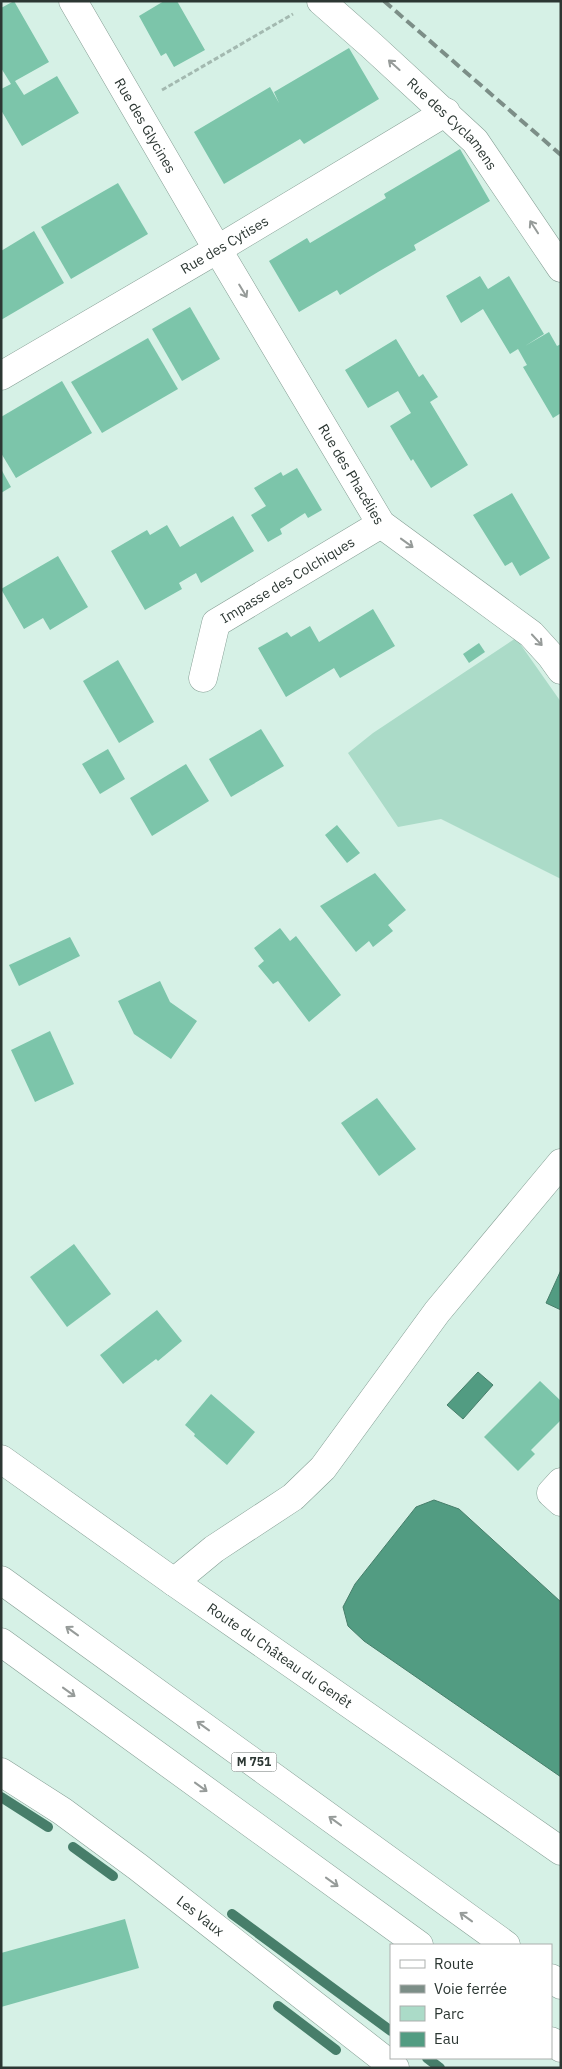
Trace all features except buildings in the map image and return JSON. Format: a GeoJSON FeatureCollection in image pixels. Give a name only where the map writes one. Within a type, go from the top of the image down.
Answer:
{"type":"FeatureCollection","features":[{"type":"Feature","properties":{"kind":"main road","name":"Rue des Glycines"},"geometry":{"type":"LineString","coordinates":[[73,1],[218,249]]}},
{"type":"Feature","properties":{"kind":"main road","name":"Rue des Cyclamens"},"geometry":{"type":"LineString","coordinates":[[309,6],[446,112],[475,141],[561,268]]}},
{"type":"Feature","properties":{"kind":"main road","name":"Rue des Cytises"},"geometry":{"type":"LineString","coordinates":[[1,376],[446,112]]}},
{"type":"Feature","properties":{"kind":"main road","name":"Rue des Phacélies"},"geometry":{"type":"LineString","coordinates":[[218,249],[382,524],[531,634],[552,656],[561,670]]}},
{"type":"Feature","properties":{"kind":"main road","name":"Impasse des Colchiques"},"geometry":{"type":"LineString","coordinates":[[203,678],[216,623],[382,524]]}},
{"type":"Feature","properties":{"kind":"main road"},"geometry":{"type":"LineString","coordinates":[[174,1582],[214,1550],[293,1497],[322,1468],[437,1312],[561,1163]]}},
{"type":"Feature","properties":{"kind":"main road","name":"Route du Château du Genêt"},"geometry":{"type":"LineString","coordinates":[[1,1459],[561,1852]]}},
{"type":"Feature","properties":{"kind":"main road"},"geometry":{"type":"LineString","coordinates":[[561,1482],[551,1493],[561,1502]]}},
{"type":"Feature","properties":{"kind":"main road","name":"M 751"},"geometry":{"type":"LineString","coordinates":[[1,1580],[505,1944]]}},
{"type":"Feature","properties":{"kind":"main road"},"geometry":{"type":"LineString","coordinates":[[1,1642],[418,1944]]}},
{"type":"Feature","properties":{"kind":"main road","name":"Les Vaux"},"geometry":{"type":"LineString","coordinates":[[1,1772],[62,1811],[138,1867],[395,2068]]}},
{"type":"Feature","properties":{"kind":"path"},"geometry":{"type":"LineString","coordinates":[[134,106],[309,6]]}},
{"type":"Feature","properties":{"kind":"green space"},"geometry":{"type":"Polygon","coordinates":[[[516,638],[561,702],[561,879],[441,819],[398,827],[348,753],[373,733],[516,638]]]}},
{"type":"Feature","properties":{"kind":"water"},"geometry":{"type":"Polygon","coordinates":[[[561,1270],[561,1310],[546,1303],[561,1270]]]}},
{"type":"Feature","properties":{"kind":"water"},"geometry":{"type":"Polygon","coordinates":[[[478,1372],[493,1385],[463,1419],[447,1405],[478,1372]]]}},
{"type":"Feature","properties":{"kind":"water"},"geometry":{"type":"Polygon","coordinates":[[[434,1500],[459,1509],[561,1602],[561,1777],[364,1641],[348,1626],[343,1607],[355,1584],[416,1507],[434,1500]]]}},
{"type":"Feature","properties":{"kind":"waterway"},"geometry":{"type":"LineString","coordinates":[[1,1797],[48,1827]]}},
{"type":"Feature","properties":{"kind":"waterway"},"geometry":{"type":"LineString","coordinates":[[73,1847],[113,1876]]}},
{"type":"Feature","properties":{"kind":"waterway"},"geometry":{"type":"LineString","coordinates":[[232,1914],[390,2030]]}},
{"type":"Feature","properties":{"kind":"waterway"},"geometry":{"type":"LineString","coordinates":[[278,2006],[336,2050]]}},
{"type":"Feature","properties":{"kind":"waterway"},"geometry":{"type":"LineString","coordinates":[[428,2059],[440,2068]]}},
{"type":"Feature","properties":{"kind":"railway"},"geometry":{"type":"LineString","coordinates":[[384,1],[561,155]]}}]}
